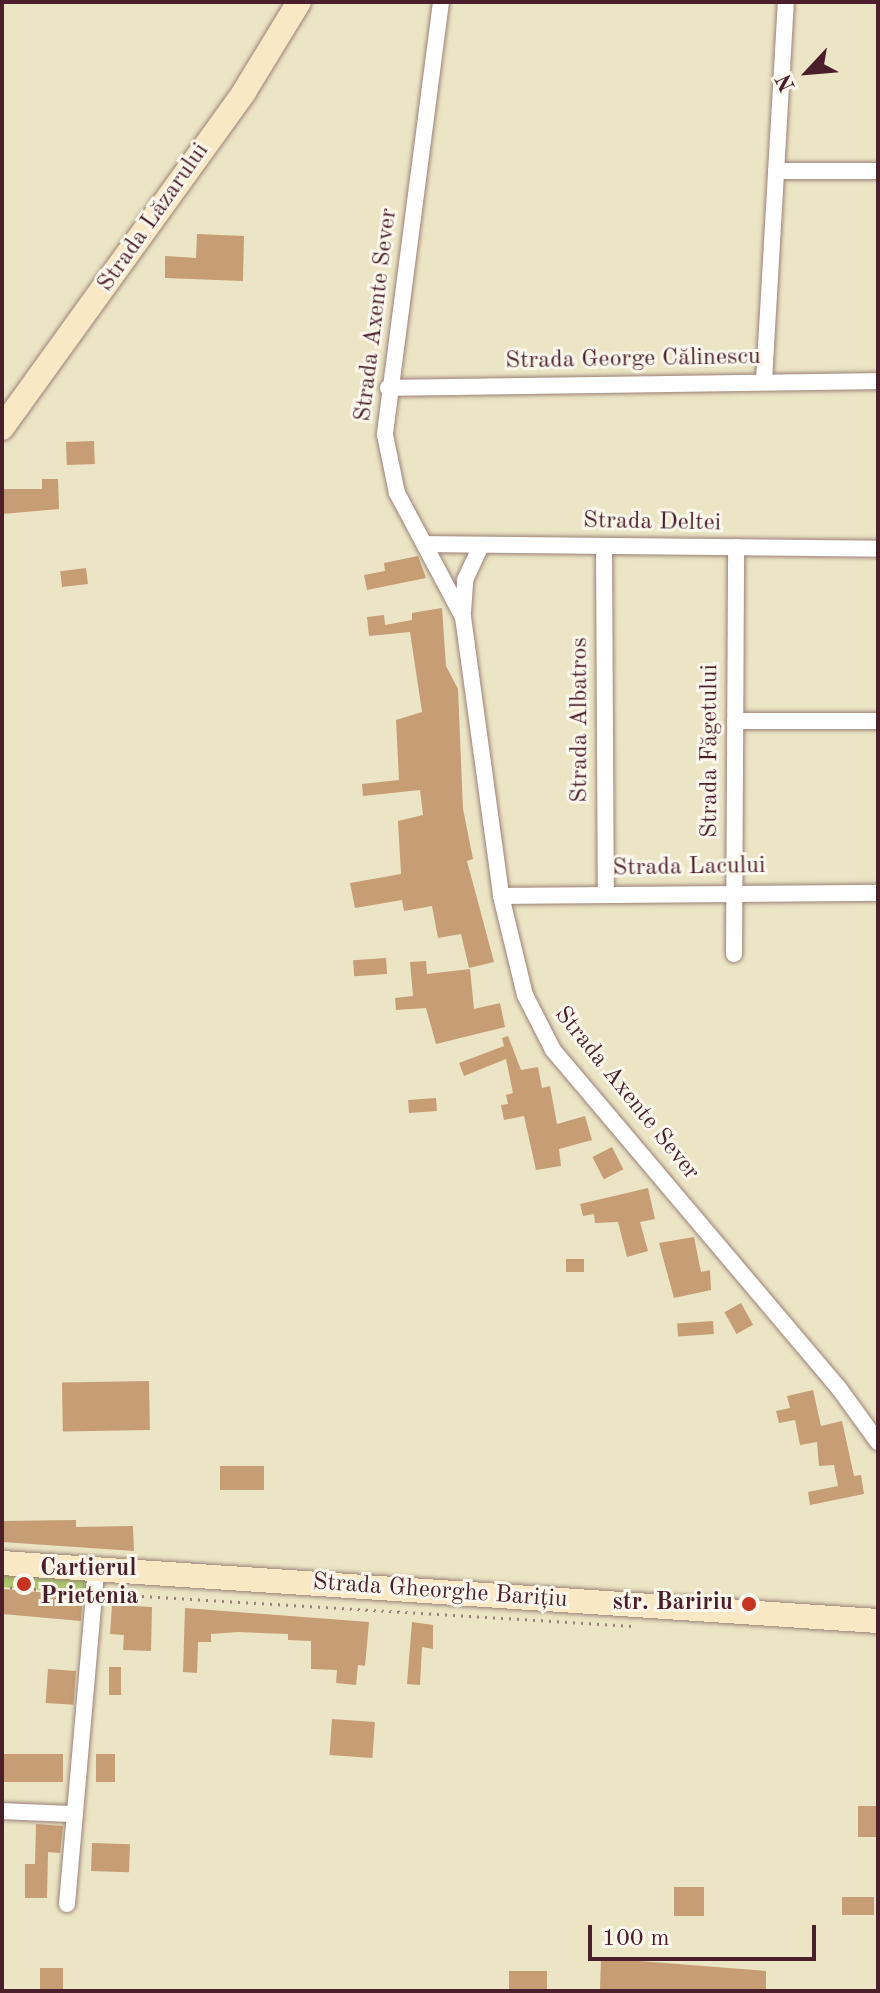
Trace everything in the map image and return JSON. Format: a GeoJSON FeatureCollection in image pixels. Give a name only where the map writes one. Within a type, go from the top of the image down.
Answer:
{"type":"FeatureCollection","features":[{"type":"Feature","properties":{"kind":"main road","name":"Strada Lăzarului"},"geometry":{"type":"LineString","coordinates":[[2,428],[244,92],[299,2]]}},
{"type":"Feature","properties":{"kind":"main road","name":"Strada Gheorghe Barițiu"},"geometry":{"type":"LineString","coordinates":[[2,1563],[95,1581],[878,1621]]}},
{"type":"Feature","properties":{"kind":"street","name":"Strada Axente Sever"},"geometry":{"type":"LineString","coordinates":[[441,2],[388,388],[388,466],[463,617]]}},
{"type":"Feature","properties":{"kind":"street"},"geometry":{"type":"LineString","coordinates":[[764,381],[786,2]]}},
{"type":"Feature","properties":{"kind":"street"},"geometry":{"type":"LineString","coordinates":[[776,171],[878,171]]}},
{"type":"Feature","properties":{"kind":"street","name":"Strada George Călinescu"},"geometry":{"type":"LineString","coordinates":[[388,388],[878,381]]}},
{"type":"Feature","properties":{"kind":"street","name":"Strada Deltei"},"geometry":{"type":"LineString","coordinates":[[426,544],[878,549]]}},
{"type":"Feature","properties":{"kind":"street","name":"Strada Axente Sever"},"geometry":{"type":"LineString","coordinates":[[481,545],[465,580],[463,617],[501,896],[525,995],[553,1050],[838,1387],[878,1442]]}},
{"type":"Feature","properties":{"kind":"street","name":"Strada Albatros"},"geometry":{"type":"LineString","coordinates":[[604,546],[606,893]]}},
{"type":"Feature","properties":{"kind":"street","name":"Strada Făgetului"},"geometry":{"type":"LineString","coordinates":[[734,954],[736,547]]}},
{"type":"Feature","properties":{"kind":"street"},"geometry":{"type":"LineString","coordinates":[[735,721],[878,721]]}},
{"type":"Feature","properties":{"kind":"street","name":"Strada Lacului"},"geometry":{"type":"LineString","coordinates":[[501,896],[734,891],[878,893]]}},
{"type":"Feature","properties":{"kind":"street"},"geometry":{"type":"LineString","coordinates":[[67,1904],[95,1581]]}},
{"type":"Feature","properties":{"kind":"street"},"geometry":{"type":"LineString","coordinates":[[2,1811],[75,1814]]}},
{"type":"Feature","properties":{"kind":"path"},"geometry":{"type":"LineString","coordinates":[[2,1587],[95,1581],[643,1627]]}},
{"type":"Feature","properties":{"kind":"green space"},"geometry":{"type":"Polygon","coordinates":[[[2,1563],[96,1570],[94,1593],[2,1587],[2,1563]]]}},
{"type":"Feature","properties":{"kind":"building"},"geometry":{"type":"Polygon","coordinates":[[[197,234],[244,236],[243,281],[165,278],[165,256],[196,258],[197,234]]]}},
{"type":"Feature","properties":{"kind":"building"},"geometry":{"type":"Polygon","coordinates":[[[94,441],[95,464],[67,465],[66,442],[94,441]]]}},
{"type":"Feature","properties":{"kind":"building"},"geometry":{"type":"Polygon","coordinates":[[[42,479],[58,479],[59,509],[2,514],[2,489],[42,489],[42,479]]]}},
{"type":"Feature","properties":{"kind":"building"},"geometry":{"type":"Polygon","coordinates":[[[418,556],[426,578],[367,590],[364,575],[385,571],[384,563],[418,556]]]}},
{"type":"Feature","properties":{"kind":"building"},"geometry":{"type":"Polygon","coordinates":[[[86,568],[88,584],[62,587],[60,571],[86,568]]]}},
{"type":"Feature","properties":{"kind":"building"},"geometry":{"type":"Polygon","coordinates":[[[442,608],[446,666],[458,689],[463,809],[473,859],[467,861],[494,962],[469,968],[461,934],[438,938],[432,906],[404,911],[402,900],[355,908],[350,883],[401,874],[398,821],[423,815],[420,790],[363,796],[362,784],[399,780],[396,720],[422,712],[410,632],[369,636],[367,617],[384,615],[385,625],[412,620],[412,613],[442,608]]]}},
{"type":"Feature","properties":{"kind":"building"},"geometry":{"type":"Polygon","coordinates":[[[386,958],[387,974],[354,976],[353,960],[386,958]]]}},
{"type":"Feature","properties":{"kind":"building"},"geometry":{"type":"Polygon","coordinates":[[[426,961],[427,974],[470,969],[474,1009],[500,1003],[505,1027],[436,1044],[426,1008],[396,1010],[395,998],[413,996],[410,962],[426,961]]]}},
{"type":"Feature","properties":{"kind":"building"},"geometry":{"type":"Polygon","coordinates":[[[508,1036],[521,1070],[538,1067],[542,1088],[550,1086],[557,1124],[585,1116],[592,1140],[559,1149],[561,1166],[536,1170],[524,1116],[504,1120],[501,1105],[508,1104],[506,1095],[513,1093],[506,1059],[464,1076],[459,1063],[504,1046],[502,1038],[508,1036]]]}},
{"type":"Feature","properties":{"kind":"building"},"geometry":{"type":"Polygon","coordinates":[[[436,1098],[437,1111],[409,1113],[408,1100],[436,1098]]]}},
{"type":"Feature","properties":{"kind":"building"},"geometry":{"type":"Polygon","coordinates":[[[612,1147],[623,1169],[604,1179],[592,1157],[612,1147]]]}},
{"type":"Feature","properties":{"kind":"building"},"geometry":{"type":"Polygon","coordinates":[[[648,1188],[655,1219],[640,1222],[648,1251],[627,1257],[618,1222],[595,1223],[594,1214],[583,1216],[580,1204],[648,1188]]]}},
{"type":"Feature","properties":{"kind":"building"},"geometry":{"type":"Polygon","coordinates":[[[694,1237],[701,1272],[710,1270],[711,1290],[674,1298],[659,1243],[694,1237]]]}},
{"type":"Feature","properties":{"kind":"building"},"geometry":{"type":"Polygon","coordinates":[[[566,1259],[584,1259],[584,1272],[566,1272],[566,1259]]]}},
{"type":"Feature","properties":{"kind":"building"},"geometry":{"type":"Polygon","coordinates":[[[741,1303],[753,1325],[737,1334],[724,1312],[741,1303]]]}},
{"type":"Feature","properties":{"kind":"building"},"geometry":{"type":"Polygon","coordinates":[[[713,1321],[714,1334],[678,1336],[677,1324],[713,1321]]]}},
{"type":"Feature","properties":{"kind":"building"},"geometry":{"type":"Polygon","coordinates":[[[149,1381],[150,1430],[63,1432],[62,1383],[149,1381]]]}},
{"type":"Feature","properties":{"kind":"building"},"geometry":{"type":"Polygon","coordinates":[[[813,1390],[821,1426],[842,1421],[854,1476],[861,1475],[864,1494],[810,1505],[808,1492],[838,1486],[834,1465],[819,1466],[817,1442],[800,1445],[795,1420],[779,1423],[776,1411],[790,1408],[787,1396],[813,1390]]]}},
{"type":"Feature","properties":{"kind":"building"},"geometry":{"type":"Polygon","coordinates":[[[220,1466],[264,1466],[264,1490],[220,1490],[220,1466]]]}},
{"type":"Feature","properties":{"kind":"building"},"geometry":{"type":"Polygon","coordinates":[[[76,1520],[76,1527],[133,1526],[134,1551],[2,1542],[2,1521],[76,1520]]]}},
{"type":"Feature","properties":{"kind":"building"},"geometry":{"type":"Polygon","coordinates":[[[4,1589],[83,1596],[81,1621],[2,1614],[4,1589]]]}},
{"type":"Feature","properties":{"kind":"building"},"geometry":{"type":"Polygon","coordinates":[[[112,1605],[152,1607],[151,1651],[123,1650],[124,1635],[110,1634],[112,1605]]]}},
{"type":"Feature","properties":{"kind":"building"},"geometry":{"type":"Polygon","coordinates":[[[185,1608],[369,1622],[365,1666],[358,1665],[356,1685],[336,1683],[337,1670],[311,1669],[311,1641],[288,1640],[288,1634],[238,1632],[211,1634],[211,1642],[198,1642],[197,1673],[183,1672],[185,1608]]]}},
{"type":"Feature","properties":{"kind":"building"},"geometry":{"type":"Polygon","coordinates":[[[412,1622],[433,1625],[433,1649],[422,1647],[420,1685],[407,1684],[412,1622]]]}},
{"type":"Feature","properties":{"kind":"building"},"geometry":{"type":"Polygon","coordinates":[[[109,1667],[121,1667],[121,1695],[109,1695],[109,1667]]]}},
{"type":"Feature","properties":{"kind":"building"},"geometry":{"type":"Polygon","coordinates":[[[48,1669],[76,1671],[74,1705],[46,1703],[48,1669]]]}},
{"type":"Feature","properties":{"kind":"building"},"geometry":{"type":"Polygon","coordinates":[[[332,1719],[375,1722],[372,1758],[329,1755],[332,1719]]]}},
{"type":"Feature","properties":{"kind":"building"},"geometry":{"type":"Polygon","coordinates":[[[2,1754],[63,1754],[63,1782],[2,1782],[2,1754]]]}},
{"type":"Feature","properties":{"kind":"building"},"geometry":{"type":"Polygon","coordinates":[[[96,1754],[115,1754],[115,1782],[96,1782],[96,1754]]]}},
{"type":"Feature","properties":{"kind":"building"},"geometry":{"type":"Polygon","coordinates":[[[858,1806],[878,1806],[878,1837],[858,1837],[858,1806]]]}},
{"type":"Feature","properties":{"kind":"building"},"geometry":{"type":"Polygon","coordinates":[[[36,1824],[63,1826],[60,1853],[48,1852],[47,1898],[25,1898],[25,1864],[35,1864],[36,1824]]]}},
{"type":"Feature","properties":{"kind":"building"},"geometry":{"type":"Polygon","coordinates":[[[92,1843],[130,1844],[129,1872],[91,1871],[92,1843]]]}},
{"type":"Feature","properties":{"kind":"building"},"geometry":{"type":"Polygon","coordinates":[[[674,1887],[704,1887],[704,1916],[674,1916],[674,1887]]]}},
{"type":"Feature","properties":{"kind":"building"},"geometry":{"type":"Polygon","coordinates":[[[842,1897],[874,1897],[874,1915],[842,1915],[842,1897]]]}},
{"type":"Feature","properties":{"kind":"building"},"geometry":{"type":"Polygon","coordinates":[[[601,1958],[766,1971],[766,1991],[600,1989],[601,1958]]]}},
{"type":"Feature","properties":{"kind":"building"},"geometry":{"type":"Polygon","coordinates":[[[40,1968],[63,1968],[63,1991],[40,1991],[40,1968]]]}},
{"type":"Feature","properties":{"kind":"building"},"geometry":{"type":"Polygon","coordinates":[[[509,1971],[547,1971],[547,1991],[509,1991],[509,1971]]]}},
{"type":"Feature","properties":{"kind":"place","name":"Cartierul Prietenia"},"geometry":{"type":"Point","coordinates":[24,1584]}},
{"type":"Feature","properties":{"kind":"place","name":"str. Baririu"},"geometry":{"type":"Point","coordinates":[749,1604]}}]}
